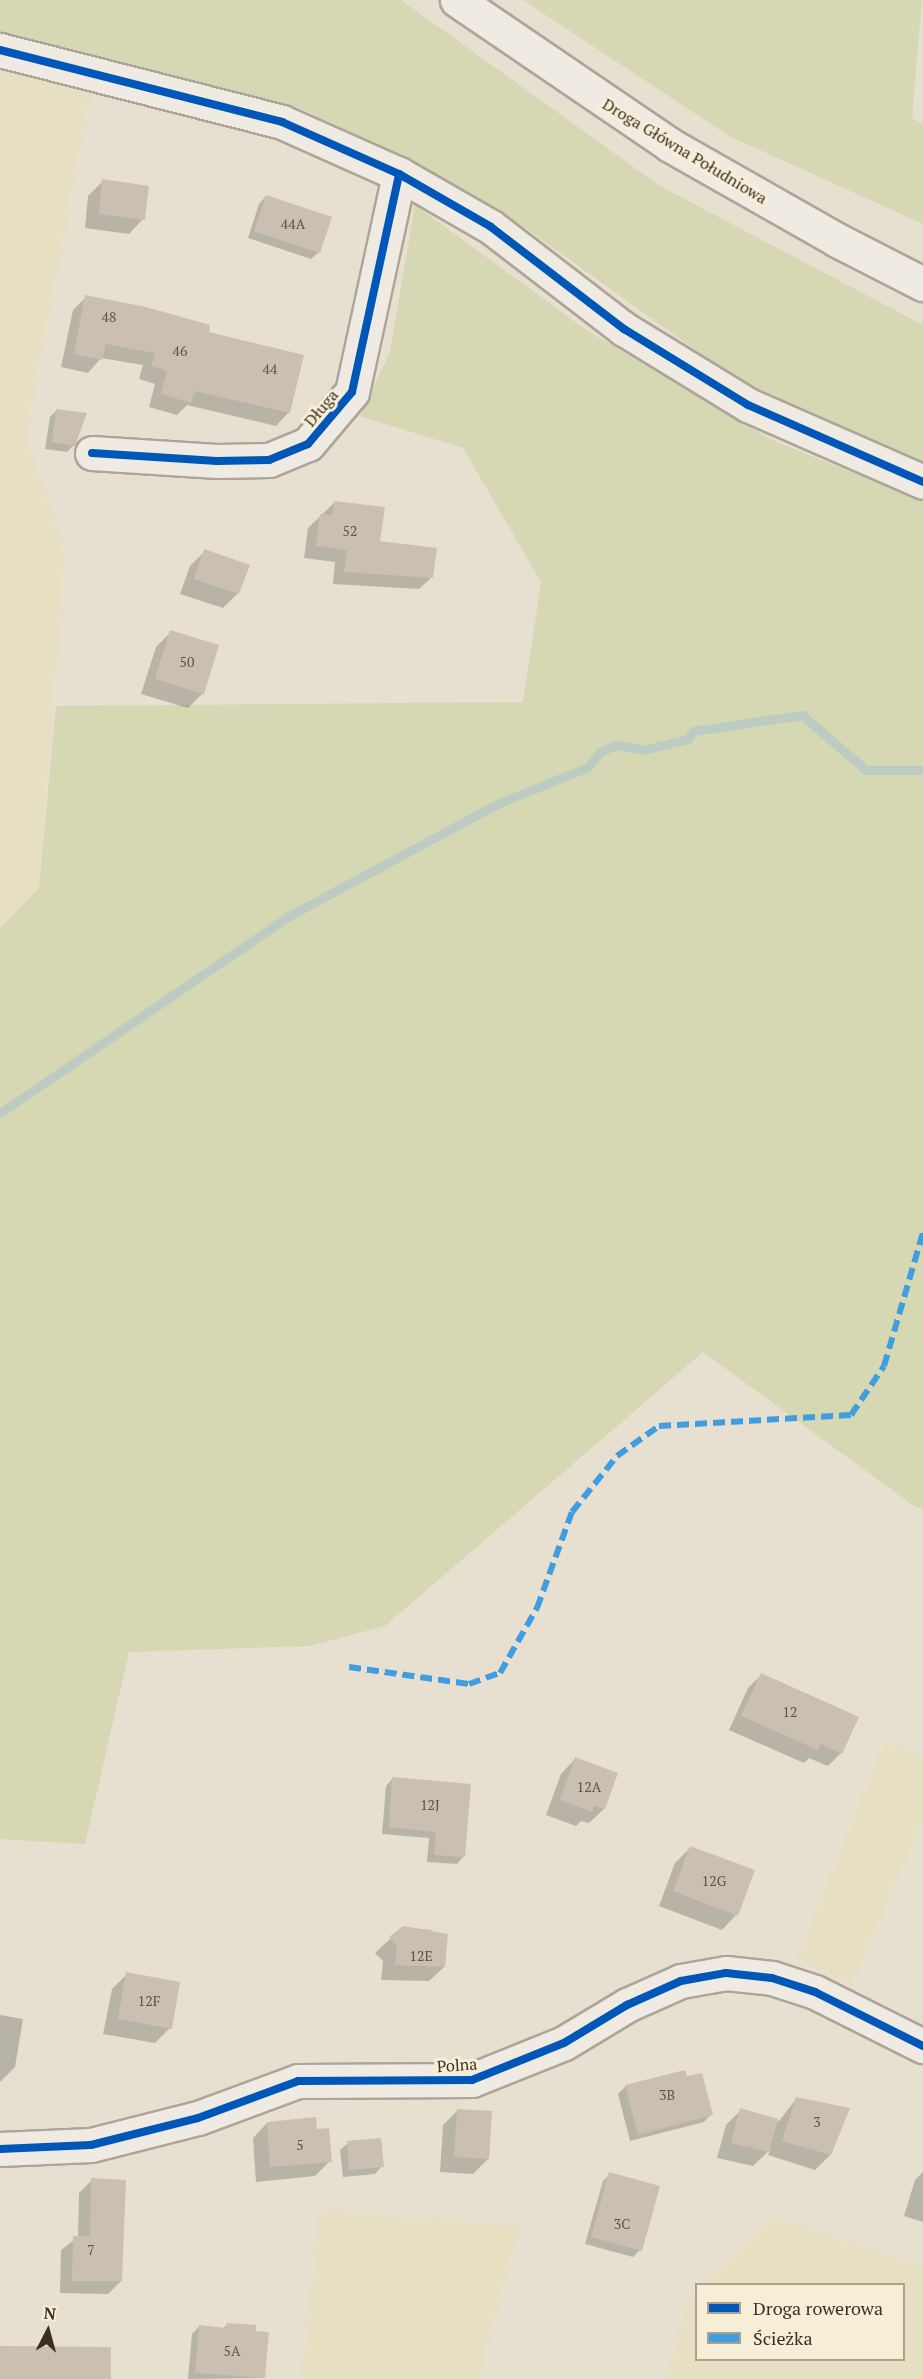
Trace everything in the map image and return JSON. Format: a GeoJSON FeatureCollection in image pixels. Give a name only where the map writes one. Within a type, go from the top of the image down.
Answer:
{"type":"FeatureCollection","features":[{"type":"Feature","properties":{"kind":"street","name":"Droga Główna Południowa"},"geometry":{"type":"LineString","coordinates":[[457,0],[680,151],[923,284]]}},
{"type":"Feature","properties":{"kind":"street"},"geometry":{"type":"LineString","coordinates":[[0,50],[282,122],[399,174],[490,227],[624,329],[748,405],[923,482]]}},
{"type":"Feature","properties":{"kind":"street","name":"Długa"},"geometry":{"type":"LineString","coordinates":[[92,453],[217,461],[269,460],[308,444],[352,392],[399,174]]}},
{"type":"Feature","properties":{"kind":"street","name":"Polna"},"geometry":{"type":"LineString","coordinates":[[0,2149],[91,2145],[198,2118],[298,2081],[472,2080],[564,2043],[627,2005],[681,1981],[726,1972],[772,1978],[815,1992],[923,2046]]}},
{"type":"Feature","properties":{"kind":"shaded area"},"geometry":{"type":"Polygon","coordinates":[[[0,65],[92,85],[26,434],[65,554],[39,888],[0,928],[0,65]]]}},
{"type":"Feature","properties":{"kind":"shaded area"},"geometry":{"type":"Polygon","coordinates":[[[884,1741],[923,1757],[923,1820],[852,1986],[797,1957],[884,1741]]]}},
{"type":"Feature","properties":{"kind":"shaded area"},"geometry":{"type":"Polygon","coordinates":[[[320,2210],[519,2226],[479,2379],[301,2379],[320,2210]]]}},
{"type":"Feature","properties":{"kind":"shaded area"},"geometry":{"type":"Polygon","coordinates":[[[769,2217],[923,2265],[923,2379],[667,2379],[686,2302],[695,2293],[695,2361],[905,2361],[905,2283],[705,2283],[769,2217]]]}},
{"type":"Feature","properties":{"kind":"green space"},"geometry":{"type":"Polygon","coordinates":[[[0,0],[401,0],[660,186],[923,325],[923,464],[750,389],[524,227],[400,155],[297,107],[0,33],[0,0]]]}},
{"type":"Feature","properties":{"kind":"green space"},"geometry":{"type":"Polygon","coordinates":[[[523,0],[922,0],[912,118],[923,124],[923,224],[729,136],[523,0]]]}},
{"type":"Feature","properties":{"kind":"green space"},"geometry":{"type":"Polygon","coordinates":[[[415,205],[588,331],[770,439],[923,501],[923,1509],[914,1506],[703,1352],[385,1626],[310,1646],[129,1652],[85,1844],[0,1839],[0,928],[39,888],[56,706],[523,702],[541,582],[463,448],[360,416],[390,352],[415,205]]]}},
{"type":"Feature","properties":{"kind":"building"},"geometry":{"type":"Polygon","coordinates":[[[102,179],[149,186],[145,220],[99,214],[102,179]]]}},
{"type":"Feature","properties":{"kind":"building"},"geometry":{"type":"Polygon","coordinates":[[[266,195],[332,217],[320,253],[254,231],[266,195]]]}},
{"type":"Feature","properties":{"kind":"building"},"geometry":{"type":"Polygon","coordinates":[[[85,295],[146,307],[210,325],[209,332],[304,355],[290,413],[195,391],[191,403],[161,394],[167,371],[151,366],[155,353],[106,344],[102,360],[74,354],[85,295]]]}},
{"type":"Feature","properties":{"kind":"building"},"geometry":{"type":"Polygon","coordinates":[[[56,409],[87,413],[75,446],[52,442],[56,409]]]}},
{"type":"Feature","properties":{"kind":"building"},"geometry":{"type":"Polygon","coordinates":[[[334,501],[385,507],[380,541],[437,548],[433,578],[344,572],[347,550],[316,546],[320,514],[332,515],[334,501]]]}},
{"type":"Feature","properties":{"kind":"building"},"geometry":{"type":"Polygon","coordinates":[[[204,549],[250,565],[239,594],[194,579],[204,549]]]}},
{"type":"Feature","properties":{"kind":"building"},"geometry":{"type":"Polygon","coordinates":[[[170,630],[219,645],[204,694],[155,679],[170,630]]]}},
{"type":"Feature","properties":{"kind":"building"},"geometry":{"type":"Polygon","coordinates":[[[761,1673],[859,1717],[842,1754],[821,1744],[818,1750],[741,1716],[761,1673]]]}},
{"type":"Feature","properties":{"kind":"building"},"geometry":{"type":"Polygon","coordinates":[[[575,1757],[618,1773],[605,1809],[594,1806],[592,1812],[560,1800],[575,1757]]]}},
{"type":"Feature","properties":{"kind":"building"},"geometry":{"type":"Polygon","coordinates":[[[392,1777],[471,1784],[465,1857],[434,1855],[436,1832],[389,1827],[392,1777]]]}},
{"type":"Feature","properties":{"kind":"building"},"geometry":{"type":"Polygon","coordinates":[[[690,1846],[755,1870],[738,1916],[673,1891],[690,1846]]]}},
{"type":"Feature","properties":{"kind":"building"},"geometry":{"type":"Polygon","coordinates":[[[403,1926],[448,1934],[445,1967],[395,1965],[397,1946],[389,1937],[403,1926]]]}},
{"type":"Feature","properties":{"kind":"building"},"geometry":{"type":"Polygon","coordinates":[[[126,1972],[180,1982],[172,2029],[118,2019],[126,1972]]]}},
{"type":"Feature","properties":{"kind":"building"},"geometry":{"type":"Polygon","coordinates":[[[685,2070],[687,2076],[702,2073],[713,2115],[638,2135],[625,2085],[685,2070]]]}},
{"type":"Feature","properties":{"kind":"building"},"geometry":{"type":"Polygon","coordinates":[[[796,2097],[850,2108],[831,2155],[782,2141],[796,2097]]]}},
{"type":"Feature","properties":{"kind":"building"},"geometry":{"type":"Polygon","coordinates":[[[740,2108],[778,2119],[769,2152],[731,2143],[740,2108]]]}},
{"type":"Feature","properties":{"kind":"building"},"geometry":{"type":"Polygon","coordinates":[[[457,2109],[492,2111],[489,2159],[454,2157],[457,2109]]]}},
{"type":"Feature","properties":{"kind":"building"},"geometry":{"type":"Polygon","coordinates":[[[316,2117],[317,2129],[329,2128],[332,2162],[270,2167],[267,2122],[316,2117]]]}},
{"type":"Feature","properties":{"kind":"building"},"geometry":{"type":"Polygon","coordinates":[[[381,2138],[384,2167],[349,2170],[347,2141],[381,2138]]]}},
{"type":"Feature","properties":{"kind":"building"},"geometry":{"type":"Polygon","coordinates":[[[609,2172],[660,2186],[642,2251],[591,2237],[609,2172]]]}},
{"type":"Feature","properties":{"kind":"building"},"geometry":{"type":"Polygon","coordinates":[[[91,2178],[126,2180],[122,2281],[72,2281],[73,2236],[90,2236],[91,2178]]]}},
{"type":"Feature","properties":{"kind":"building"},"geometry":{"type":"Polygon","coordinates":[[[227,2323],[256,2325],[256,2331],[269,2332],[265,2378],[195,2373],[199,2325],[226,2328],[227,2323]]]}},
{"type":"Feature","properties":{"kind":"building"},"geometry":{"type":"Polygon","coordinates":[[[0,2346],[111,2347],[111,2379],[0,2379],[0,2346]]]}},
{"type":"Feature","properties":{"kind":"waterway"},"geometry":{"type":"LineString","coordinates":[[0,1113],[289,916],[497,804],[588,767],[600,752],[616,745],[643,750],[688,739],[693,731],[802,715],[866,770],[923,770]]}},
{"type":"Feature","properties":{"kind":"marked path"},"geometry":{"type":"LineString","coordinates":[[349,1667],[469,1684],[500,1673],[537,1608],[572,1512],[617,1456],[659,1426],[851,1415],[884,1366],[923,1233]]}},
{"type":"Feature","properties":{"kind":"cycle path"},"geometry":{"type":"LineString","coordinates":[[0,50],[282,122],[399,174],[491,227],[624,329],[748,405],[923,482]]}},
{"type":"Feature","properties":{"kind":"cycle path"},"geometry":{"type":"LineString","coordinates":[[92,453],[217,461],[269,460],[308,444],[352,392],[399,174]]}},
{"type":"Feature","properties":{"kind":"cycle path"},"geometry":{"type":"LineString","coordinates":[[0,2149],[91,2145],[198,2118],[298,2081],[472,2080],[564,2043],[627,2005],[681,1981],[726,1973],[772,1978],[815,1992],[923,2046]]}}]}
